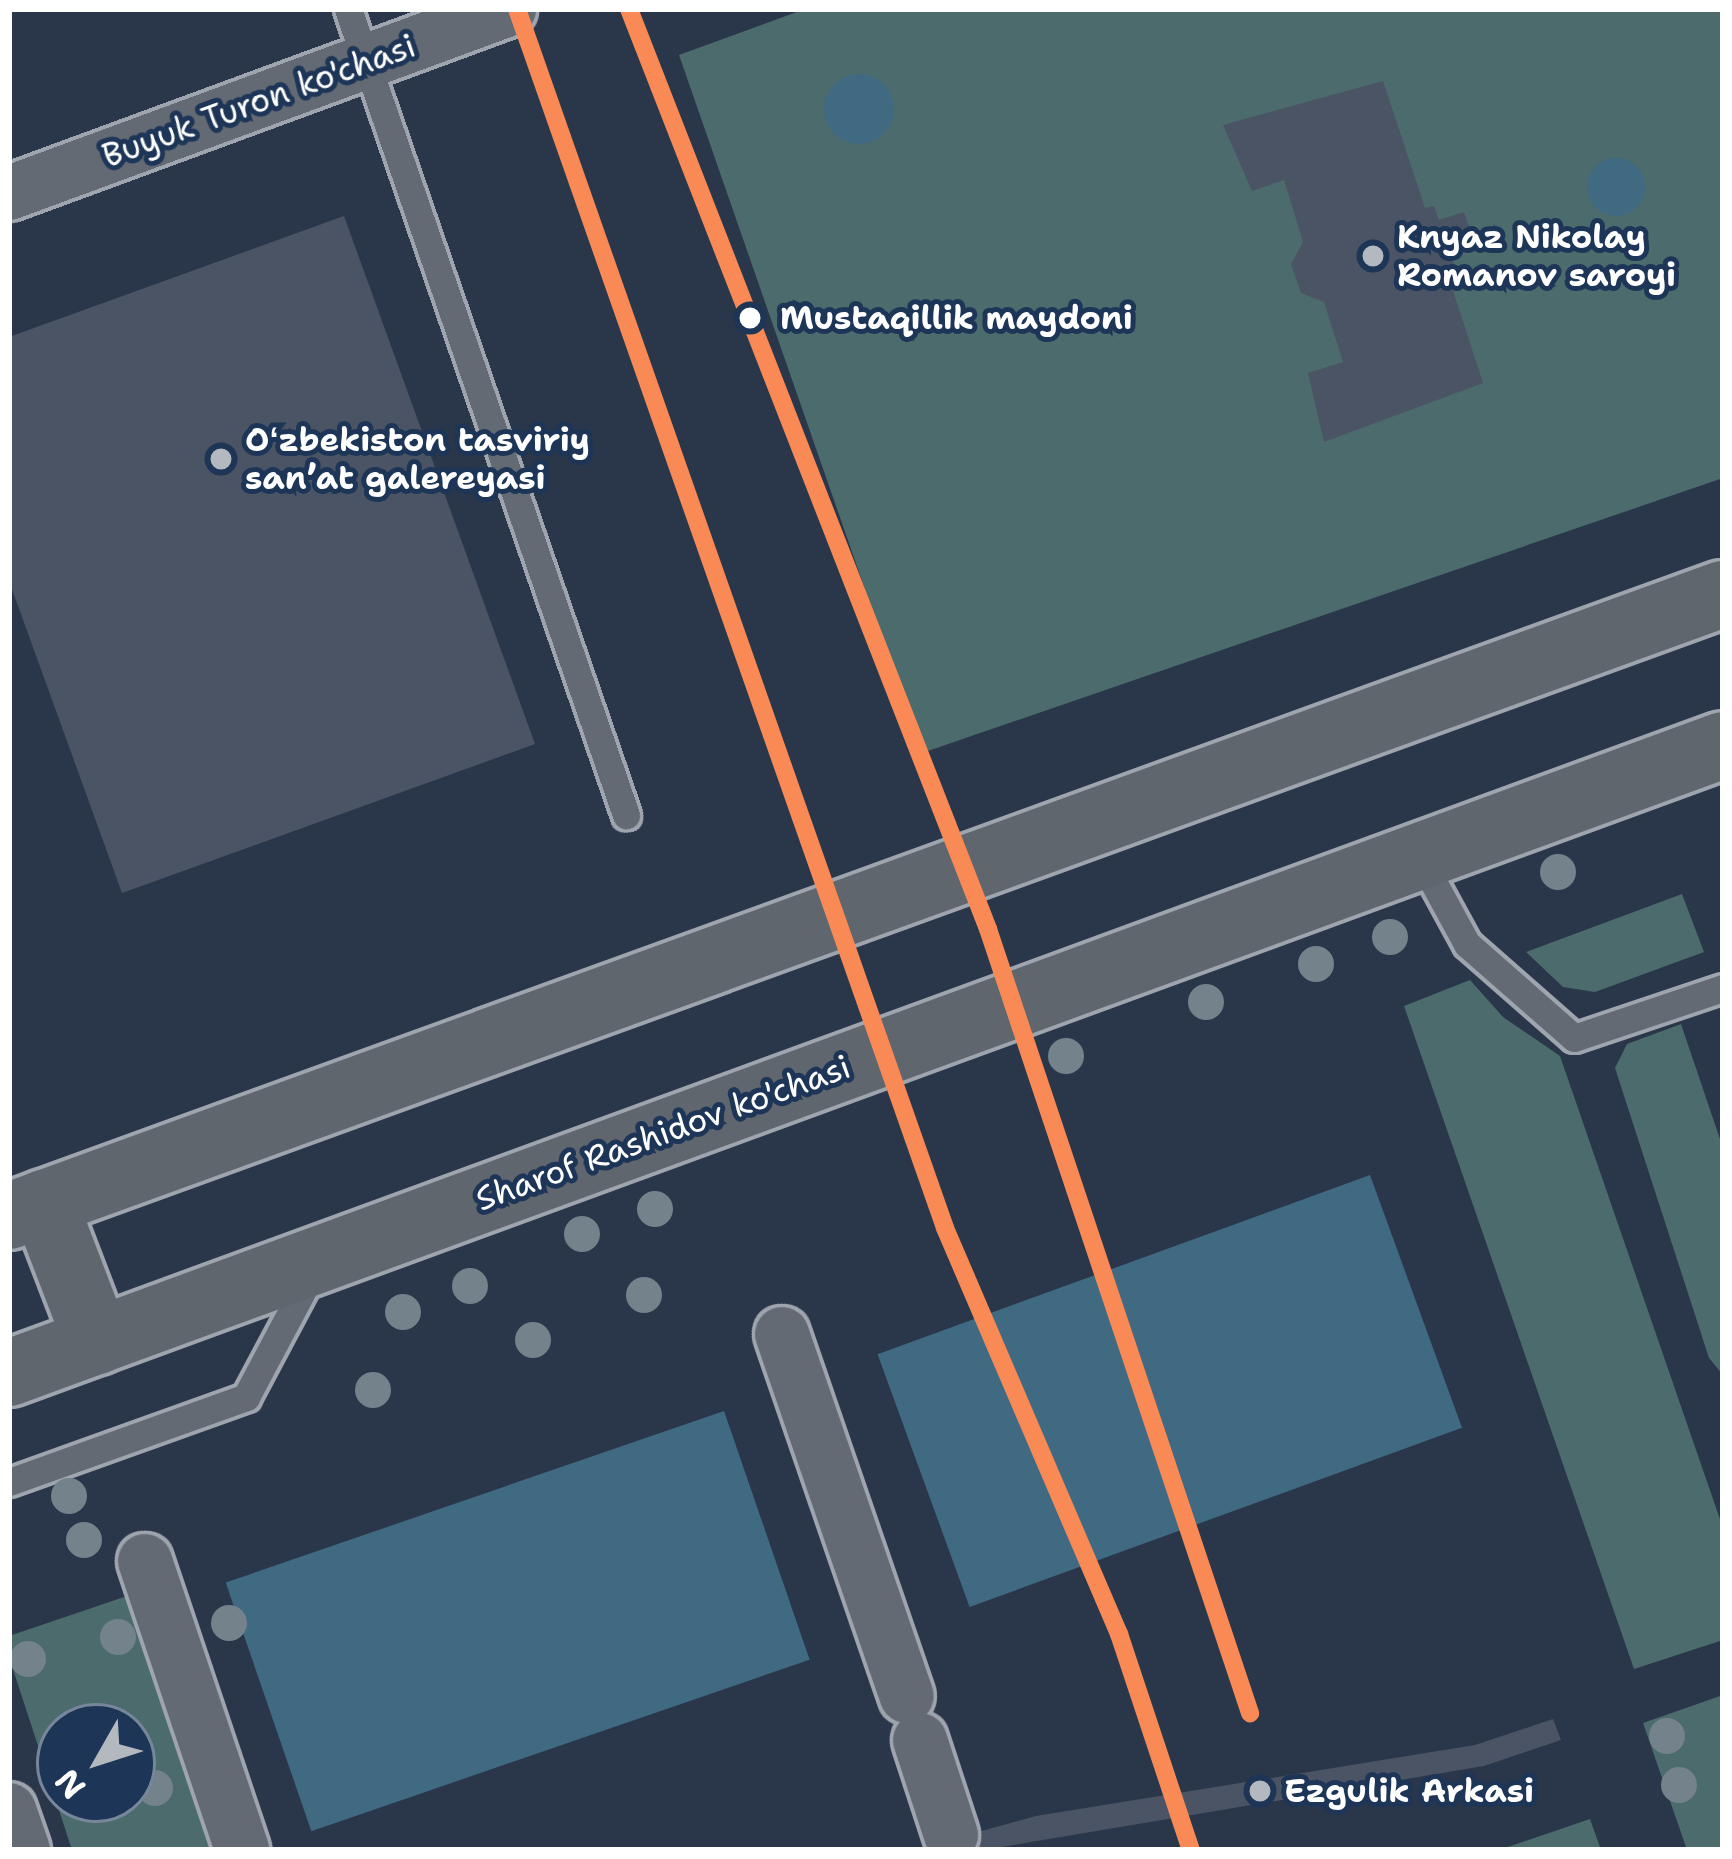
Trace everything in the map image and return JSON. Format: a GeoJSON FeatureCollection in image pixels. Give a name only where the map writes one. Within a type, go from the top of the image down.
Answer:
{"type":"FeatureCollection","features":[{"type":"Feature","properties":{"kind":"main road"},"geometry":{"type":"LineString","coordinates":[[98,1341],[26,1209],[1723,594]]}},
{"type":"Feature","properties":{"kind":"main road","name":"Sharof Rashidov ko'chasi"},"geometry":{"type":"LineString","coordinates":[[9,1373],[1723,745]]}},
{"type":"Feature","properties":{"kind":"street","name":"Buyuk Turon ko'chasi"},"geometry":{"type":"LineString","coordinates":[[9,193],[509,9]]}},
{"type":"Feature","properties":{"kind":"street"},"geometry":{"type":"LineString","coordinates":[[782,1334],[951,1835]]}},
{"type":"Feature","properties":{"kind":"street"},"geometry":{"type":"LineString","coordinates":[[145,1562],[242,1850]]}},
{"type":"Feature","properties":{"kind":"street"},"geometry":{"type":"LineString","coordinates":[[9,1810],[23,1850]]}},
{"type":"Feature","properties":{"kind":"lane"},"geometry":{"type":"LineString","coordinates":[[348,9],[626,815]]}},
{"type":"Feature","properties":{"kind":"lane"},"geometry":{"type":"LineString","coordinates":[[1419,856],[1467,944],[1574,1039],[1723,988]]}},
{"type":"Feature","properties":{"kind":"lane"},"geometry":{"type":"LineString","coordinates":[[9,1482],[246,1396],[320,1258]]}},
{"type":"Feature","properties":{"kind":"green space"},"geometry":{"type":"Polygon","coordinates":[[[805,9],[1723,9],[1723,478],[922,753],[679,55],[805,9]]]}},
{"type":"Feature","properties":{"kind":"green space"},"geometry":{"type":"Polygon","coordinates":[[[1682,894],[1704,952],[1595,992],[1563,987],[1526,952],[1682,894]]]}},
{"type":"Feature","properties":{"kind":"green space"},"geometry":{"type":"Polygon","coordinates":[[[1470,980],[1503,1017],[1560,1056],[1723,1528],[1723,1640],[1634,1669],[1404,1006],[1470,980]]]}},
{"type":"Feature","properties":{"kind":"green space"},"geometry":{"type":"Polygon","coordinates":[[[1681,1024],[1723,1148],[1723,1375],[1709,1358],[1615,1068],[1627,1044],[1681,1024]]]}},
{"type":"Feature","properties":{"kind":"green space"},"geometry":{"type":"Polygon","coordinates":[[[136,1593],[221,1850],[72,1850],[63,1823],[156,1823],[156,1703],[36,1703],[36,1740],[9,1657],[9,1636],[136,1593]]]}},
{"type":"Feature","properties":{"kind":"green space"},"geometry":{"type":"Polygon","coordinates":[[[1723,1695],[1723,1850],[1687,1850],[1643,1723],[1723,1695]]]}},
{"type":"Feature","properties":{"kind":"green space"},"geometry":{"type":"Polygon","coordinates":[[[1590,1819],[1601,1850],[1499,1850],[1590,1819]]]}},
{"type":"Feature","properties":{"kind":"water"},"geometry":{"type":"Polygon","coordinates":[[[859,74],[884,84],[894,109],[884,134],[859,144],[834,134],[824,109],[834,84],[859,74]]]}},
{"type":"Feature","properties":{"kind":"water"},"geometry":{"type":"Polygon","coordinates":[[[1616,158],[1637,166],[1645,187],[1637,208],[1616,216],[1595,208],[1587,187],[1595,166],[1616,158]]]}},
{"type":"Feature","properties":{"kind":"water"},"geometry":{"type":"Polygon","coordinates":[[[1370,1175],[1462,1428],[970,1607],[878,1354],[1370,1175]]]}},
{"type":"Feature","properties":{"kind":"water"},"geometry":{"type":"Polygon","coordinates":[[[724,1411],[810,1660],[311,1831],[226,1583],[724,1411]]]}},
{"type":"Feature","properties":{"kind":"building","name":"Knyaz Nikolay Romanov saroyi"},"geometry":{"type":"Polygon","coordinates":[[[1383,81],[1425,208],[1434,206],[1439,220],[1464,212],[1474,242],[1449,249],[1454,264],[1445,266],[1483,383],[1324,442],[1308,373],[1343,362],[1324,302],[1301,293],[1291,264],[1303,242],[1284,180],[1252,191],[1223,125],[1383,81]]]}},
{"type":"Feature","properties":{"kind":"building","name":"Oʻzbekiston tasviriy sanʼat galereyasi"},"geometry":{"type":"Polygon","coordinates":[[[344,216],[535,744],[122,893],[9,581],[9,337],[344,216]]]}},
{"type":"Feature","properties":{"kind":"building","name":"Ezgulik Arkasi"},"geometry":{"type":"Polygon","coordinates":[[[1553,1719],[1561,1740],[1484,1766],[984,1850],[912,1850],[1036,1816],[1475,1745],[1553,1719]]]}},
{"type":"Feature","properties":{"kind":"transit line"},"geometry":{"type":"LineString","coordinates":[[517,9],[945,1228],[1119,1634],[1191,1850]]}},
{"type":"Feature","properties":{"kind":"transit line"},"geometry":{"type":"LineString","coordinates":[[629,9],[988,929],[1250,1713]]}},
{"type":"Feature","properties":{"kind":"place","name":"Knyaz Nikolay Romanov saroyi"},"geometry":{"type":"Point","coordinates":[1373,256]}},
{"type":"Feature","properties":{"kind":"place","name":"Mustaqillik maydoni"},"geometry":{"type":"Point","coordinates":[750,318]}},
{"type":"Feature","properties":{"kind":"place","name":"Oʻzbekiston tasviriy sanʼat galereyasi"},"geometry":{"type":"Point","coordinates":[221,459]}},
{"type":"Feature","properties":{"kind":"place","name":"Ezgulik Arkasi"},"geometry":{"type":"Point","coordinates":[1260,1791]}}]}
